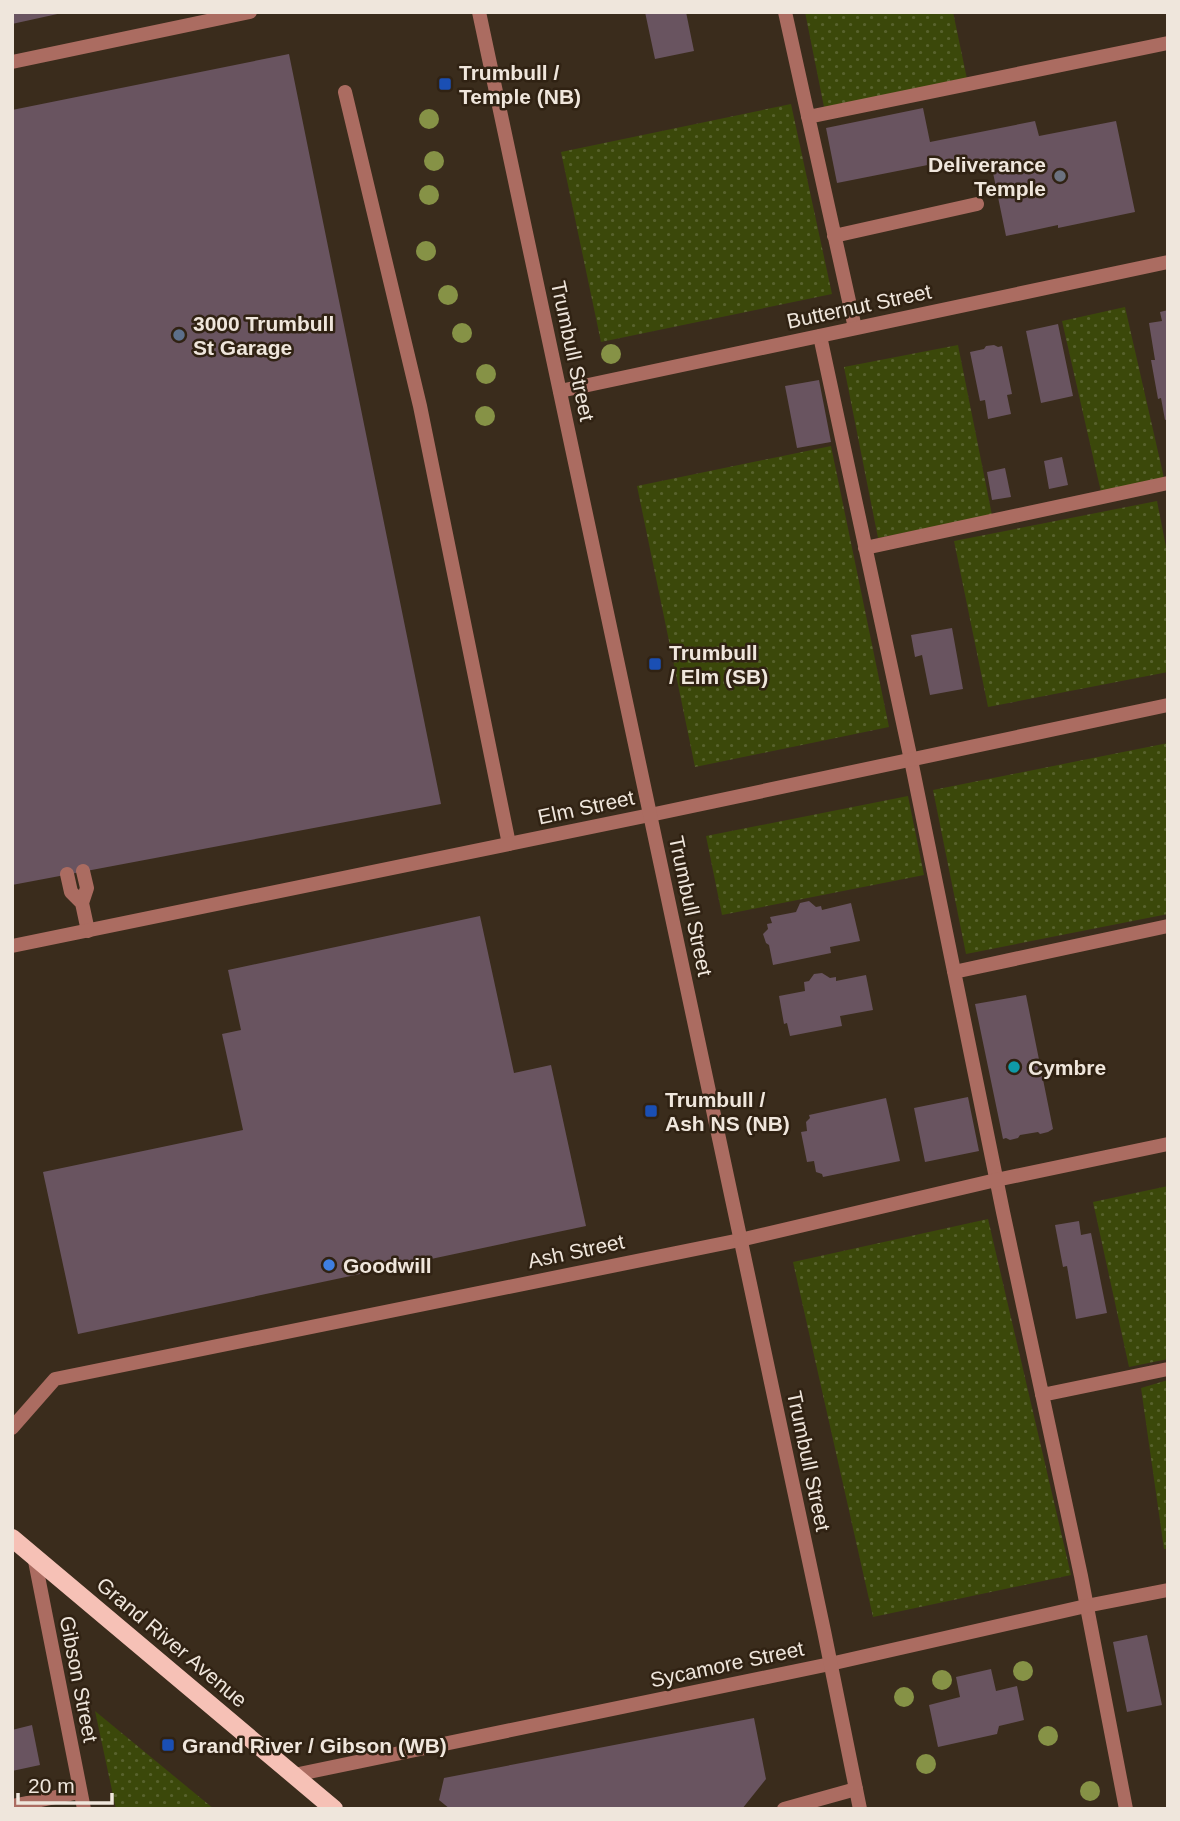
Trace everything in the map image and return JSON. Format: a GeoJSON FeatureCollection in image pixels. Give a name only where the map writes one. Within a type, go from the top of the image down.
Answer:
{"type":"FeatureCollection","features":[{"type":"Feature","properties":{"kind":"main road","name":"Grand River Avenue"},"geometry":{"type":"LineString","coordinates":[[12,1538],[334,1809]]}},
{"type":"Feature","properties":{"kind":"street"},"geometry":{"type":"LineString","coordinates":[[12,62],[197,18],[250,12]]}},
{"type":"Feature","properties":{"kind":"street","name":"Trumbull Street"},"geometry":{"type":"LineString","coordinates":[[479,12],[860,1809]]}},
{"type":"Feature","properties":{"kind":"street"},"geometry":{"type":"LineString","coordinates":[[785,12],[855,328]]}},
{"type":"Feature","properties":{"kind":"street"},"geometry":{"type":"LineString","coordinates":[[808,117],[1168,43]]}},
{"type":"Feature","properties":{"kind":"street"},"geometry":{"type":"LineString","coordinates":[[345,92],[420,406],[509,844]]}},
{"type":"Feature","properties":{"kind":"street"},"geometry":{"type":"LineString","coordinates":[[834,236],[977,204]]}},
{"type":"Feature","properties":{"kind":"street","name":"Butternut Street"},"geometry":{"type":"LineString","coordinates":[[560,391],[1168,262]]}},
{"type":"Feature","properties":{"kind":"street"},"geometry":{"type":"LineString","coordinates":[[820,336],[1081,1576],[1126,1809]]}},
{"type":"Feature","properties":{"kind":"street"},"geometry":{"type":"LineString","coordinates":[[865,548],[1168,483]]}},
{"type":"Feature","properties":{"kind":"street","name":"Elm Street"},"geometry":{"type":"LineString","coordinates":[[12,946],[1168,705]]}},
{"type":"Feature","properties":{"kind":"street"},"geometry":{"type":"LineString","coordinates":[[83,872],[87,888],[82,903],[88,931]]}},
{"type":"Feature","properties":{"kind":"street"},"geometry":{"type":"LineString","coordinates":[[67,874],[71,892],[82,903]]}},
{"type":"Feature","properties":{"kind":"street"},"geometry":{"type":"LineString","coordinates":[[954,972],[1168,926]]}},
{"type":"Feature","properties":{"kind":"street","name":"Ash Street"},"geometry":{"type":"LineString","coordinates":[[12,1428],[55,1379],[740,1240],[996,1180],[1168,1144]]}},
{"type":"Feature","properties":{"kind":"street"},"geometry":{"type":"LineString","coordinates":[[1042,1395],[1168,1369]]}},
{"type":"Feature","properties":{"kind":"street","name":"Gibson Street"},"geometry":{"type":"LineString","coordinates":[[34,1556],[83,1809]]}},
{"type":"Feature","properties":{"kind":"street","name":"Sycamore Street"},"geometry":{"type":"LineString","coordinates":[[294,1775],[830,1664],[1168,1590]]}},
{"type":"Feature","properties":{"kind":"street"},"geometry":{"type":"LineString","coordinates":[[785,1809],[856,1789]]}},
{"type":"Feature","properties":{"kind":"street"},"geometry":{"type":"LineString","coordinates":[[12,1806],[80,1792]]}},
{"type":"Feature","properties":{"kind":"green space"},"geometry":{"type":"Polygon","coordinates":[[[805,12],[953,12],[967,79],[824,107],[805,12]]]}},
{"type":"Feature","properties":{"kind":"green space"},"geometry":{"type":"Polygon","coordinates":[[[791,104],[832,294],[601,342],[561,152],[791,104]]]}},
{"type":"Feature","properties":{"kind":"green space"},"geometry":{"type":"Polygon","coordinates":[[[1125,307],[1164,478],[1101,492],[1062,321],[1125,307]]]}},
{"type":"Feature","properties":{"kind":"green space"},"geometry":{"type":"Polygon","coordinates":[[[958,345],[992,515],[878,538],[844,367],[958,345]]]}},
{"type":"Feature","properties":{"kind":"green space"},"geometry":{"type":"Polygon","coordinates":[[[831,446],[889,727],[695,767],[637,486],[831,446]]]}},
{"type":"Feature","properties":{"kind":"green space"},"geometry":{"type":"Polygon","coordinates":[[[1157,501],[1168,557],[1168,672],[988,707],[954,541],[1157,501]]]}},
{"type":"Feature","properties":{"kind":"green space"},"geometry":{"type":"Polygon","coordinates":[[[1168,743],[1168,914],[966,954],[933,790],[1168,743]]]}},
{"type":"Feature","properties":{"kind":"green space"},"geometry":{"type":"Polygon","coordinates":[[[908,796],[924,875],[722,915],[706,836],[908,796]]]}},
{"type":"Feature","properties":{"kind":"green space"},"geometry":{"type":"Polygon","coordinates":[[[1168,1186],[1168,1359],[1129,1367],[1093,1202],[1168,1186]]]}},
{"type":"Feature","properties":{"kind":"green space"},"geometry":{"type":"Polygon","coordinates":[[[988,1219],[1071,1575],[873,1617],[793,1262],[988,1219]]]}},
{"type":"Feature","properties":{"kind":"green space"},"geometry":{"type":"Polygon","coordinates":[[[1168,1380],[1168,1549],[1164,1549],[1141,1388],[1168,1380]]]}},
{"type":"Feature","properties":{"kind":"green space"},"geometry":{"type":"Polygon","coordinates":[[[95,1711],[214,1809],[116,1809],[95,1711]]]}},
{"type":"Feature","properties":{"kind":"building"},"geometry":{"type":"Polygon","coordinates":[[[12,12],[61,12],[62,13],[12,24],[12,12]]]}},
{"type":"Feature","properties":{"kind":"building"},"geometry":{"type":"Polygon","coordinates":[[[645,12],[686,12],[694,51],[655,59],[645,12]]]}},
{"type":"Feature","properties":{"kind":"building","name":"3000 Trumbull St Garage"},"geometry":{"type":"Polygon","coordinates":[[[289,54],[441,804],[12,885],[12,110],[289,54]]]}},
{"type":"Feature","properties":{"kind":"building","name":"Deliverance Temple"},"geometry":{"type":"Polygon","coordinates":[[[923,108],[930,142],[1035,121],[1039,136],[1116,121],[1135,212],[1006,236],[991,163],[965,168],[963,158],[837,183],[826,128],[923,108]]]}},
{"type":"Feature","properties":{"kind":"building"},"geometry":{"type":"Polygon","coordinates":[[[1168,310],[1168,419],[1165,420],[1151,360],[1155,360],[1149,323],[1162,321],[1160,312],[1168,310]]]}},
{"type":"Feature","properties":{"kind":"building"},"geometry":{"type":"Polygon","coordinates":[[[1058,324],[1073,396],[1041,403],[1026,331],[1058,324]]]}},
{"type":"Feature","properties":{"kind":"building"},"geometry":{"type":"Polygon","coordinates":[[[994,345],[1002,346],[1012,394],[1007,395],[1011,414],[988,419],[985,400],[980,401],[970,352],[994,345]]]}},
{"type":"Feature","properties":{"kind":"building"},"geometry":{"type":"Polygon","coordinates":[[[819,380],[831,442],[797,448],[785,386],[819,380]]]}},
{"type":"Feature","properties":{"kind":"building"},"geometry":{"type":"Polygon","coordinates":[[[1062,457],[1068,485],[1049,489],[1044,461],[1062,457]]]}},
{"type":"Feature","properties":{"kind":"building"},"geometry":{"type":"Polygon","coordinates":[[[1005,468],[1011,497],[992,500],[987,472],[1005,468]]]}},
{"type":"Feature","properties":{"kind":"building"},"geometry":{"type":"Polygon","coordinates":[[[952,628],[963,689],[930,695],[922,655],[915,657],[911,635],[952,628]]]}},
{"type":"Feature","properties":{"kind":"building"},"geometry":{"type":"Polygon","coordinates":[[[809,901],[816,907],[821,906],[822,910],[851,903],[860,941],[830,947],[831,953],[773,965],[769,945],[763,934],[768,929],[767,924],[772,923],[770,917],[796,912],[800,903],[809,901]]]}},
{"type":"Feature","properties":{"kind":"building"},"geometry":{"type":"Polygon","coordinates":[[[480,916],[514,1073],[551,1065],[586,1226],[78,1334],[43,1172],[243,1130],[222,1034],[241,1030],[228,970],[480,916]]]}},
{"type":"Feature","properties":{"kind":"building"},"geometry":{"type":"Polygon","coordinates":[[[822,973],[830,978],[836,977],[836,981],[866,975],[873,1010],[840,1016],[842,1026],[790,1036],[787,1023],[784,1024],[779,996],[805,991],[804,982],[809,981],[814,974],[822,973]]]}},
{"type":"Feature","properties":{"kind":"building","name":"Cymbre"},"geometry":{"type":"Polygon","coordinates":[[[1026,995],[1053,1129],[1040,1134],[1020,1135],[1010,1140],[1003,1139],[975,1004],[1026,995]]]}},
{"type":"Feature","properties":{"kind":"building"},"geometry":{"type":"Polygon","coordinates":[[[968,1097],[979,1151],[925,1162],[914,1108],[968,1097]]]}},
{"type":"Feature","properties":{"kind":"building"},"geometry":{"type":"Polygon","coordinates":[[[886,1098],[900,1161],[823,1177],[816,1172],[814,1161],[807,1162],[801,1132],[807,1131],[806,1122],[810,1118],[809,1115],[886,1098]]]}},
{"type":"Feature","properties":{"kind":"building"},"geometry":{"type":"Polygon","coordinates":[[[1079,1221],[1081,1235],[1091,1233],[1107,1313],[1076,1319],[1067,1266],[1063,1267],[1055,1225],[1079,1221]]]}},
{"type":"Feature","properties":{"kind":"building"},"geometry":{"type":"Polygon","coordinates":[[[1147,1635],[1162,1705],[1127,1712],[1113,1642],[1147,1635]]]}},
{"type":"Feature","properties":{"kind":"building"},"geometry":{"type":"Polygon","coordinates":[[[991,1669],[996,1691],[1017,1686],[1024,1720],[999,1726],[997,1734],[938,1747],[929,1705],[960,1697],[956,1677],[991,1669]]]}},
{"type":"Feature","properties":{"kind":"building"},"geometry":{"type":"Polygon","coordinates":[[[754,1718],[766,1779],[742,1809],[450,1809],[439,1800],[444,1778],[754,1718]]]}},
{"type":"Feature","properties":{"kind":"building"},"geometry":{"type":"Polygon","coordinates":[[[32,1725],[40,1765],[12,1771],[12,1730],[32,1725]]]}},
{"type":"Feature","properties":{"kind":"place","name":"Trumbull / Temple (NB)"},"geometry":{"type":"Point","coordinates":[445,84]}},
{"type":"Feature","properties":{"kind":"place","name":"Deliverance Temple"},"geometry":{"type":"Point","coordinates":[1060,176]}},
{"type":"Feature","properties":{"kind":"place","name":"3000 Trumbull St Garage"},"geometry":{"type":"Point","coordinates":[179,335]}},
{"type":"Feature","properties":{"kind":"place","name":"Trumbull / Elm (SB)"},"geometry":{"type":"Point","coordinates":[655,664]}},
{"type":"Feature","properties":{"kind":"place","name":"Cymbre"},"geometry":{"type":"Point","coordinates":[1014,1067]}},
{"type":"Feature","properties":{"kind":"place","name":"Trumbull / Ash NS (NB)"},"geometry":{"type":"Point","coordinates":[651,1111]}},
{"type":"Feature","properties":{"kind":"place","name":"Goodwill"},"geometry":{"type":"Point","coordinates":[329,1265]}},
{"type":"Feature","properties":{"kind":"place","name":"Grand River / Gibson (WB)"},"geometry":{"type":"Point","coordinates":[168,1745]}}]}
